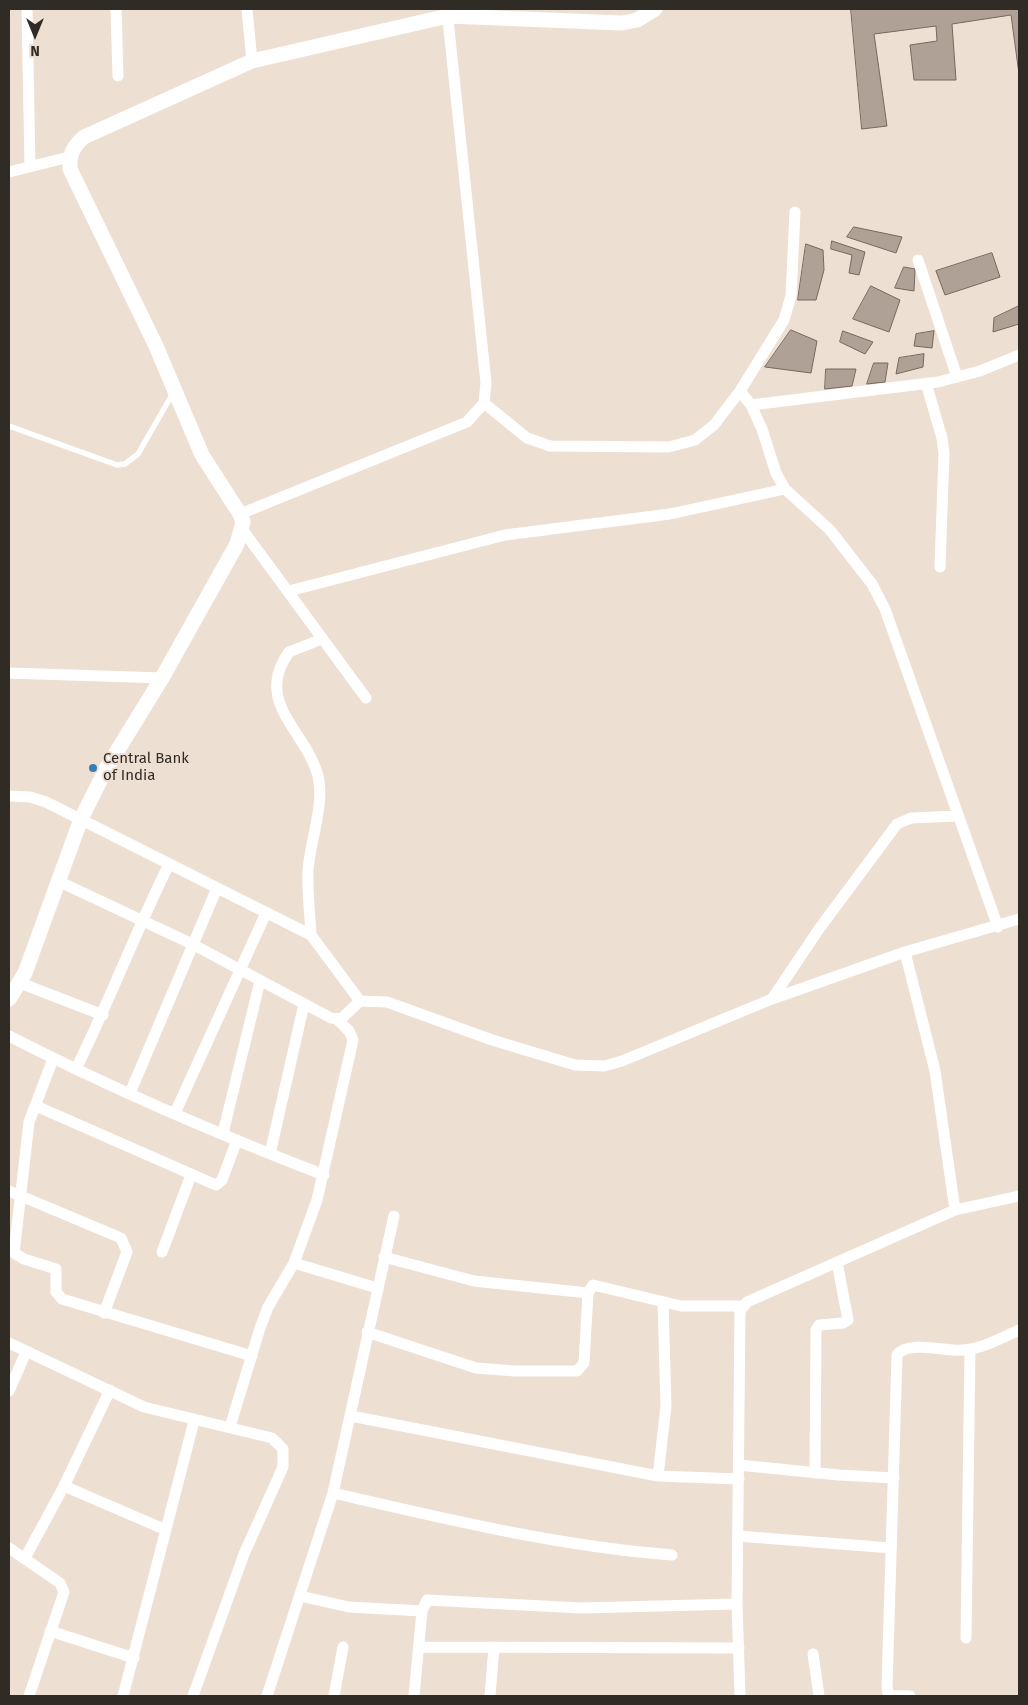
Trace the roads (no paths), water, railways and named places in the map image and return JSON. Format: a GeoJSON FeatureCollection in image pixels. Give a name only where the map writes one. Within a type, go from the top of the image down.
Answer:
{"type":"FeatureCollection","features":[{"type":"Feature","properties":{"kind":"street"},"geometry":{"type":"LineString","coordinates":[[28,9],[30,166]]}},
{"type":"Feature","properties":{"kind":"street"},"geometry":{"type":"LineString","coordinates":[[116,9],[118,76]]}},
{"type":"Feature","properties":{"kind":"street"},"geometry":{"type":"LineString","coordinates":[[248,9],[252,61]]}},
{"type":"Feature","properties":{"kind":"street"},"geometry":{"type":"LineString","coordinates":[[366,698],[322,639],[241,522],[202,455],[175,388],[70,169],[69,157],[74,147],[84,137],[252,61],[447,13],[554,15],[622,23],[637,20],[655,9]]}},
{"type":"Feature","properties":{"kind":"street"},"geometry":{"type":"LineString","coordinates":[[241,522],[467,422],[484,403],[486,383],[447,13]]}},
{"type":"Feature","properties":{"kind":"street"},"geometry":{"type":"LineString","coordinates":[[9,172],[69,157]]}},
{"type":"Feature","properties":{"kind":"street"},"geometry":{"type":"LineString","coordinates":[[484,403],[534,442],[550,446],[669,447],[695,440],[714,425],[740,391],[780,326],[789,307],[795,212]]}},
{"type":"Feature","properties":{"kind":"street"},"geometry":{"type":"LineString","coordinates":[[918,260],[957,377]]}},
{"type":"Feature","properties":{"kind":"street"},"geometry":{"type":"LineString","coordinates":[[751,406],[926,383],[957,377],[980,371],[1019,354]]}},
{"type":"Feature","properties":{"kind":"street"},"geometry":{"type":"LineString","coordinates":[[926,383],[942,438],[944,453],[940,568]]}},
{"type":"Feature","properties":{"kind":"street"},"geometry":{"type":"LineString","coordinates":[[740,391],[751,406],[762,429],[776,473],[785,489],[830,530],[872,584],[885,609],[998,927]]}},
{"type":"Feature","properties":{"kind":"street"},"geometry":{"type":"LineString","coordinates":[[289,591],[505,534],[670,514],[785,489]]}},
{"type":"Feature","properties":{"kind":"street"},"geometry":{"type":"LineString","coordinates":[[9,998],[20,983],[81,819],[106,769],[162,678],[237,544],[241,522]]}},
{"type":"Feature","properties":{"kind":"street"},"geometry":{"type":"LineString","coordinates":[[311,935],[308,870],[320,794],[318,776],[277,699],[276,680],[289,652],[322,639]]}},
{"type":"Feature","properties":{"kind":"street"},"geometry":{"type":"LineString","coordinates":[[9,673],[162,678]]}},
{"type":"Feature","properties":{"kind":"street"},"geometry":{"type":"LineString","coordinates":[[9,796],[30,797],[81,819],[311,935],[360,1001]]}},
{"type":"Feature","properties":{"kind":"street"},"geometry":{"type":"LineString","coordinates":[[772,999],[819,929],[896,824],[911,818],[957,816]]}},
{"type":"Feature","properties":{"kind":"street"},"geometry":{"type":"LineString","coordinates":[[76,1069],[103,1014],[141,920],[169,864]]}},
{"type":"Feature","properties":{"kind":"street"},"geometry":{"type":"LineString","coordinates":[[58,881],[192,944],[304,1004],[338,1020],[349,1031],[353,1040],[324,1175],[294,1263],[268,1307],[230,1427]]}},
{"type":"Feature","properties":{"kind":"street"},"geometry":{"type":"LineString","coordinates":[[130,1094],[217,888]]}},
{"type":"Feature","properties":{"kind":"street"},"geometry":{"type":"LineString","coordinates":[[175,1113],[266,913]]}},
{"type":"Feature","properties":{"kind":"street"},"geometry":{"type":"LineString","coordinates":[[338,1020],[360,1001],[387,1002],[492,1040],[575,1065],[604,1066],[622,1061],[772,999],[905,952],[998,927],[1019,919]]}},
{"type":"Feature","properties":{"kind":"street"},"geometry":{"type":"LineString","coordinates":[[905,952],[935,1071],[955,1210]]}},
{"type":"Feature","properties":{"kind":"street"},"geometry":{"type":"LineString","coordinates":[[223,1133],[260,981]]}},
{"type":"Feature","properties":{"kind":"street"},"geometry":{"type":"LineString","coordinates":[[20,983],[103,1014]]}},
{"type":"Feature","properties":{"kind":"street"},"geometry":{"type":"LineString","coordinates":[[270,1154],[304,1004]]}},
{"type":"Feature","properties":{"kind":"street"},"geometry":{"type":"LineString","coordinates":[[9,1036],[52,1059],[130,1094],[324,1175]]}},
{"type":"Feature","properties":{"kind":"street"},"geometry":{"type":"LineString","coordinates":[[52,1059],[28,1132],[22,1197],[14,1253],[24,1259],[56,1269],[58,1273],[56,1292],[62,1299],[252,1356]]}},
{"type":"Feature","properties":{"kind":"street"},"geometry":{"type":"LineString","coordinates":[[36,1106],[212,1184],[220,1184],[237,1140]]}},
{"type":"Feature","properties":{"kind":"street"},"geometry":{"type":"LineString","coordinates":[[162,1252],[190,1175]]}},
{"type":"Feature","properties":{"kind":"street"},"geometry":{"type":"LineString","coordinates":[[9,1191],[124,1241],[126,1257],[104,1313]]}},
{"type":"Feature","properties":{"kind":"street"},"geometry":{"type":"LineString","coordinates":[[367,1332],[476,1368],[515,1371],[577,1371],[584,1363],[588,1293],[593,1285],[663,1303],[696,1306],[742,1306],[955,1210],[1019,1198]]}},
{"type":"Feature","properties":{"kind":"street"},"geometry":{"type":"LineString","coordinates":[[267,1696],[334,1493],[367,1332],[394,1216]]}},
{"type":"Feature","properties":{"kind":"street"},"geometry":{"type":"LineString","coordinates":[[384,1257],[474,1281],[588,1293]]}},
{"type":"Feature","properties":{"kind":"street"},"geometry":{"type":"LineString","coordinates":[[815,1473],[816,1330],[822,1324],[843,1323],[848,1320],[836,1262]]}},
{"type":"Feature","properties":{"kind":"street"},"geometry":{"type":"LineString","coordinates":[[294,1263],[377,1288]]}},
{"type":"Feature","properties":{"kind":"street"},"geometry":{"type":"LineString","coordinates":[[658,1476],[666,1406],[663,1303]]}},
{"type":"Feature","properties":{"kind":"street"},"geometry":{"type":"LineString","coordinates":[[740,1696],[737,1604],[739,1480],[738,1315],[742,1306]]}},
{"type":"Feature","properties":{"kind":"street"},"geometry":{"type":"LineString","coordinates":[[910,1696],[894,1696],[888,1692],[887,1686],[897,1355],[900,1351],[910,1348],[970,1350],[1019,1330]]}},
{"type":"Feature","properties":{"kind":"street"},"geometry":{"type":"LineString","coordinates":[[9,1343],[144,1407],[272,1438],[283,1449],[283,1467],[244,1554],[193,1696]]}},
{"type":"Feature","properties":{"kind":"street"},"geometry":{"type":"LineString","coordinates":[[966,1638],[970,1350]]}},
{"type":"Feature","properties":{"kind":"street"},"geometry":{"type":"LineString","coordinates":[[9,1391],[26,1352]]}},
{"type":"Feature","properties":{"kind":"street"},"geometry":{"type":"LineString","coordinates":[[25,1558],[64,1486],[110,1390]]}},
{"type":"Feature","properties":{"kind":"street"},"geometry":{"type":"LineString","coordinates":[[351,1416],[658,1476],[739,1480]]}},
{"type":"Feature","properties":{"kind":"street"},"geometry":{"type":"LineString","coordinates":[[122,1696],[134,1658],[194,1420]]}},
{"type":"Feature","properties":{"kind":"street"},"geometry":{"type":"LineString","coordinates":[[739,1465],[815,1473],[894,1478]]}},
{"type":"Feature","properties":{"kind":"street"},"geometry":{"type":"LineString","coordinates":[[64,1486],[166,1530]]}},
{"type":"Feature","properties":{"kind":"street"},"geometry":{"type":"LineString","coordinates":[[334,1493],[518,1535],[632,1552],[672,1555]]}},
{"type":"Feature","properties":{"kind":"street"},"geometry":{"type":"LineString","coordinates":[[738,1536],[891,1548]]}},
{"type":"Feature","properties":{"kind":"street"},"geometry":{"type":"LineString","coordinates":[[9,1548],[63,1587],[62,1600],[29,1696]]}},
{"type":"Feature","properties":{"kind":"street"},"geometry":{"type":"LineString","coordinates":[[300,1596],[349,1607],[422,1611]]}},
{"type":"Feature","properties":{"kind":"street"},"geometry":{"type":"LineString","coordinates":[[414,1696],[422,1611],[425,1601],[430,1599],[581,1608],[737,1604]]}},
{"type":"Feature","properties":{"kind":"street"},"geometry":{"type":"LineString","coordinates":[[50,1631],[134,1658]]}},
{"type":"Feature","properties":{"kind":"street"},"geometry":{"type":"LineString","coordinates":[[334,1696],[343,1647]]}},
{"type":"Feature","properties":{"kind":"street"},"geometry":{"type":"LineString","coordinates":[[420,1647],[739,1648]]}},
{"type":"Feature","properties":{"kind":"street"},"geometry":{"type":"LineString","coordinates":[[490,1696],[494,1647]]}},
{"type":"Feature","properties":{"kind":"street"},"geometry":{"type":"LineString","coordinates":[[814,1654],[819,1696]]}},
{"type":"Feature","properties":{"kind":"lane"},"geometry":{"type":"LineString","coordinates":[[9,426],[117,465],[125,464],[138,454],[175,388]]}},
{"type":"Feature","properties":{"kind":"place","name":"Central Bank of India"},"geometry":{"type":"Point","coordinates":[93,768]}}]}
